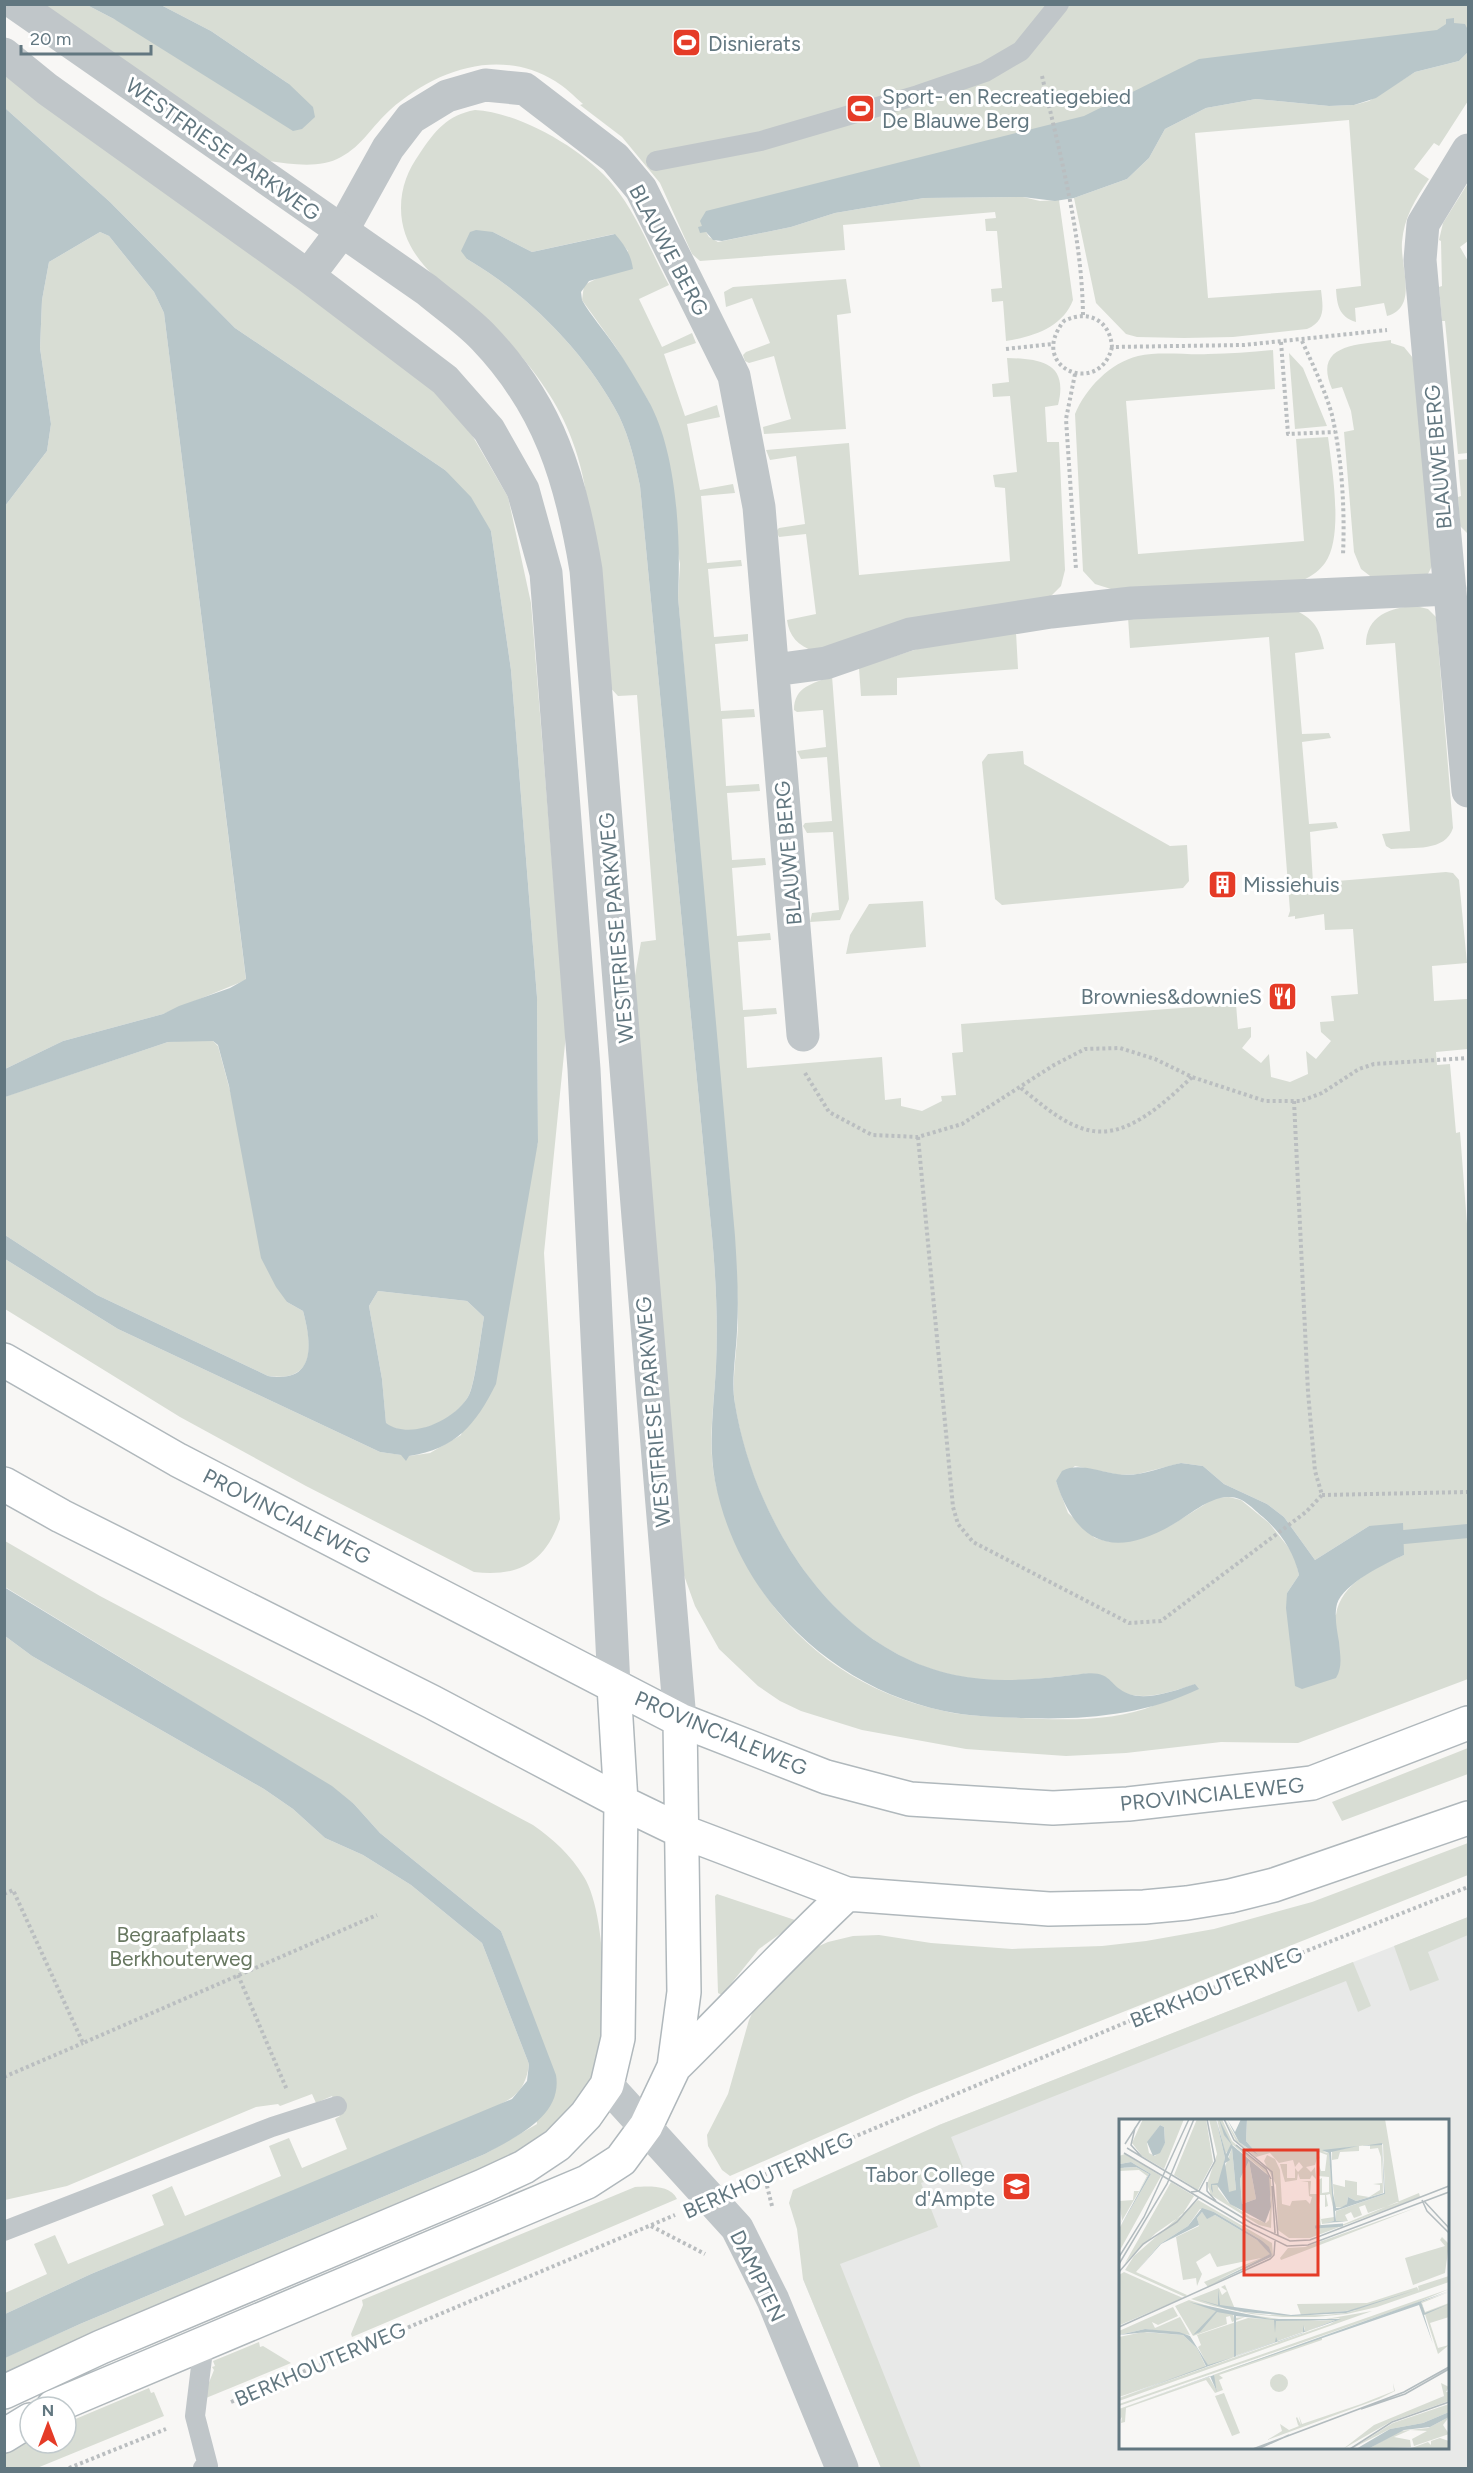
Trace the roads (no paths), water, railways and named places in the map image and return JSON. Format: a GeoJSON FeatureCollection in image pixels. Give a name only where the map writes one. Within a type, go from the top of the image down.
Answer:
{"type":"FeatureCollection","features":[{"type":"Feature","properties":{"kind":"main road","name":"PROVINCIALEWEG"},"geometry":{"type":"LineString","coordinates":[[4,1360],[178,1460],[680,1720],[826,1777],[910,1799],[1053,1808],[1128,1804],[1312,1784],[1468,1723]]}},
{"type":"Feature","properties":{"kind":"main road"},"geometry":{"type":"LineString","coordinates":[[4,1484],[61,1516],[432,1702],[621,1802],[681,1831],[848,1894],[1049,1910],[1144,1907],[1187,1903],[1230,1896],[1274,1885],[1468,1818]]}},
{"type":"Feature","properties":{"kind":"main road"},"geometry":{"type":"LineString","coordinates":[[4,2392],[100,2347],[483,2186],[524,2166],[557,2145],[586,2115],[607,2085],[618,2038],[621,1802],[614,1686]]}},
{"type":"Feature","properties":{"kind":"main road"},"geometry":{"type":"LineString","coordinates":[[78,2396],[587,2182],[621,2160],[646,2126],[674,2067],[684,1992],[680,1720]]}},
{"type":"Feature","properties":{"kind":"main road"},"geometry":{"type":"LineString","coordinates":[[674,2067],[737,2005],[785,1952],[848,1894]]}},
{"type":"Feature","properties":{"kind":"main road"},"geometry":{"type":"LineString","coordinates":[[4,2436],[18,2427]]}},
{"type":"Feature","properties":{"kind":"street","name":"WESTFRIESE PARKWEG"},"geometry":{"type":"LineString","coordinates":[[16,4],[427,290],[483,337],[534,402],[552,435],[565,471],[578,520],[586,570],[680,1720]]}},
{"type":"Feature","properties":{"kind":"street","name":"WESTFRIESE PARKWEG"},"geometry":{"type":"LineString","coordinates":[[4,54],[47,89],[308,276],[445,380],[489,430],[523,490],[546,573],[584,1070],[614,1686]]}},
{"type":"Feature","properties":{"kind":"street","name":"BLAUWE BERG"},"geometry":{"type":"LineString","coordinates":[[342,231],[388,148],[411,118],[447,96],[485,85],[525,89],[615,158],[641,189],[734,376],[759,507],[803,1035]]}},
{"type":"Feature","properties":{"kind":"street","name":"BLAUWE BERG"},"geometry":{"type":"LineString","coordinates":[[1468,150],[1423,224],[1420,260],[1468,791]]}},
{"type":"Feature","properties":{"kind":"street","name":"WESTFRIESE PARKWEG"},"geometry":{"type":"LineString","coordinates":[[308,276],[342,231]]}},
{"type":"Feature","properties":{"kind":"street"},"geometry":{"type":"LineString","coordinates":[[774,670],[826,663],[910,634],[940,628],[1080,609],[1132,603],[1450,589]]}},
{"type":"Feature","properties":{"kind":"street","name":"DAMPTEN"},"geometry":{"type":"LineString","coordinates":[[607,2085],[737,2228],[773,2301],[842,2469]]}},
{"type":"Feature","properties":{"kind":"lane"},"geometry":{"type":"LineString","coordinates":[[656,161],[761,141],[918,95],[985,72],[1022,51],[1059,4]]}},
{"type":"Feature","properties":{"kind":"lane"},"geometry":{"type":"LineString","coordinates":[[4,2231],[299,2118],[337,2106]]}},
{"type":"Feature","properties":{"kind":"lane"},"geometry":{"type":"LineString","coordinates":[[203,2469],[208,2466],[195,2416],[204,2343]]}},
{"type":"Feature","properties":{"kind":"waterway"},"geometry":{"type":"LineString","coordinates":[[1404,1537],[1468,1531]]}},
{"type":"Feature","properties":{"kind":"place","name":"Disnierats"},"geometry":{"type":"Point","coordinates":[687,43]}},
{"type":"Feature","properties":{"kind":"place","name":"Sport- en Recreatiegebied De Blauwe Berg"},"geometry":{"type":"Point","coordinates":[861,108]}},
{"type":"Feature","properties":{"kind":"place","name":"Missiehuis"},"geometry":{"type":"Point","coordinates":[1222,884]}},
{"type":"Feature","properties":{"kind":"place","name":"Brownies&downieS"},"geometry":{"type":"Point","coordinates":[1283,996]}},
{"type":"Feature","properties":{"kind":"place","name":"Tabor College d'Ampte"},"geometry":{"type":"Point","coordinates":[1016,2186]}},
{"type":"Feature","properties":{"kind":"park label","name":"Begraafplaats Berkhouterweg"},"geometry":{"type":"Point","coordinates":[181,1946]}}]}
